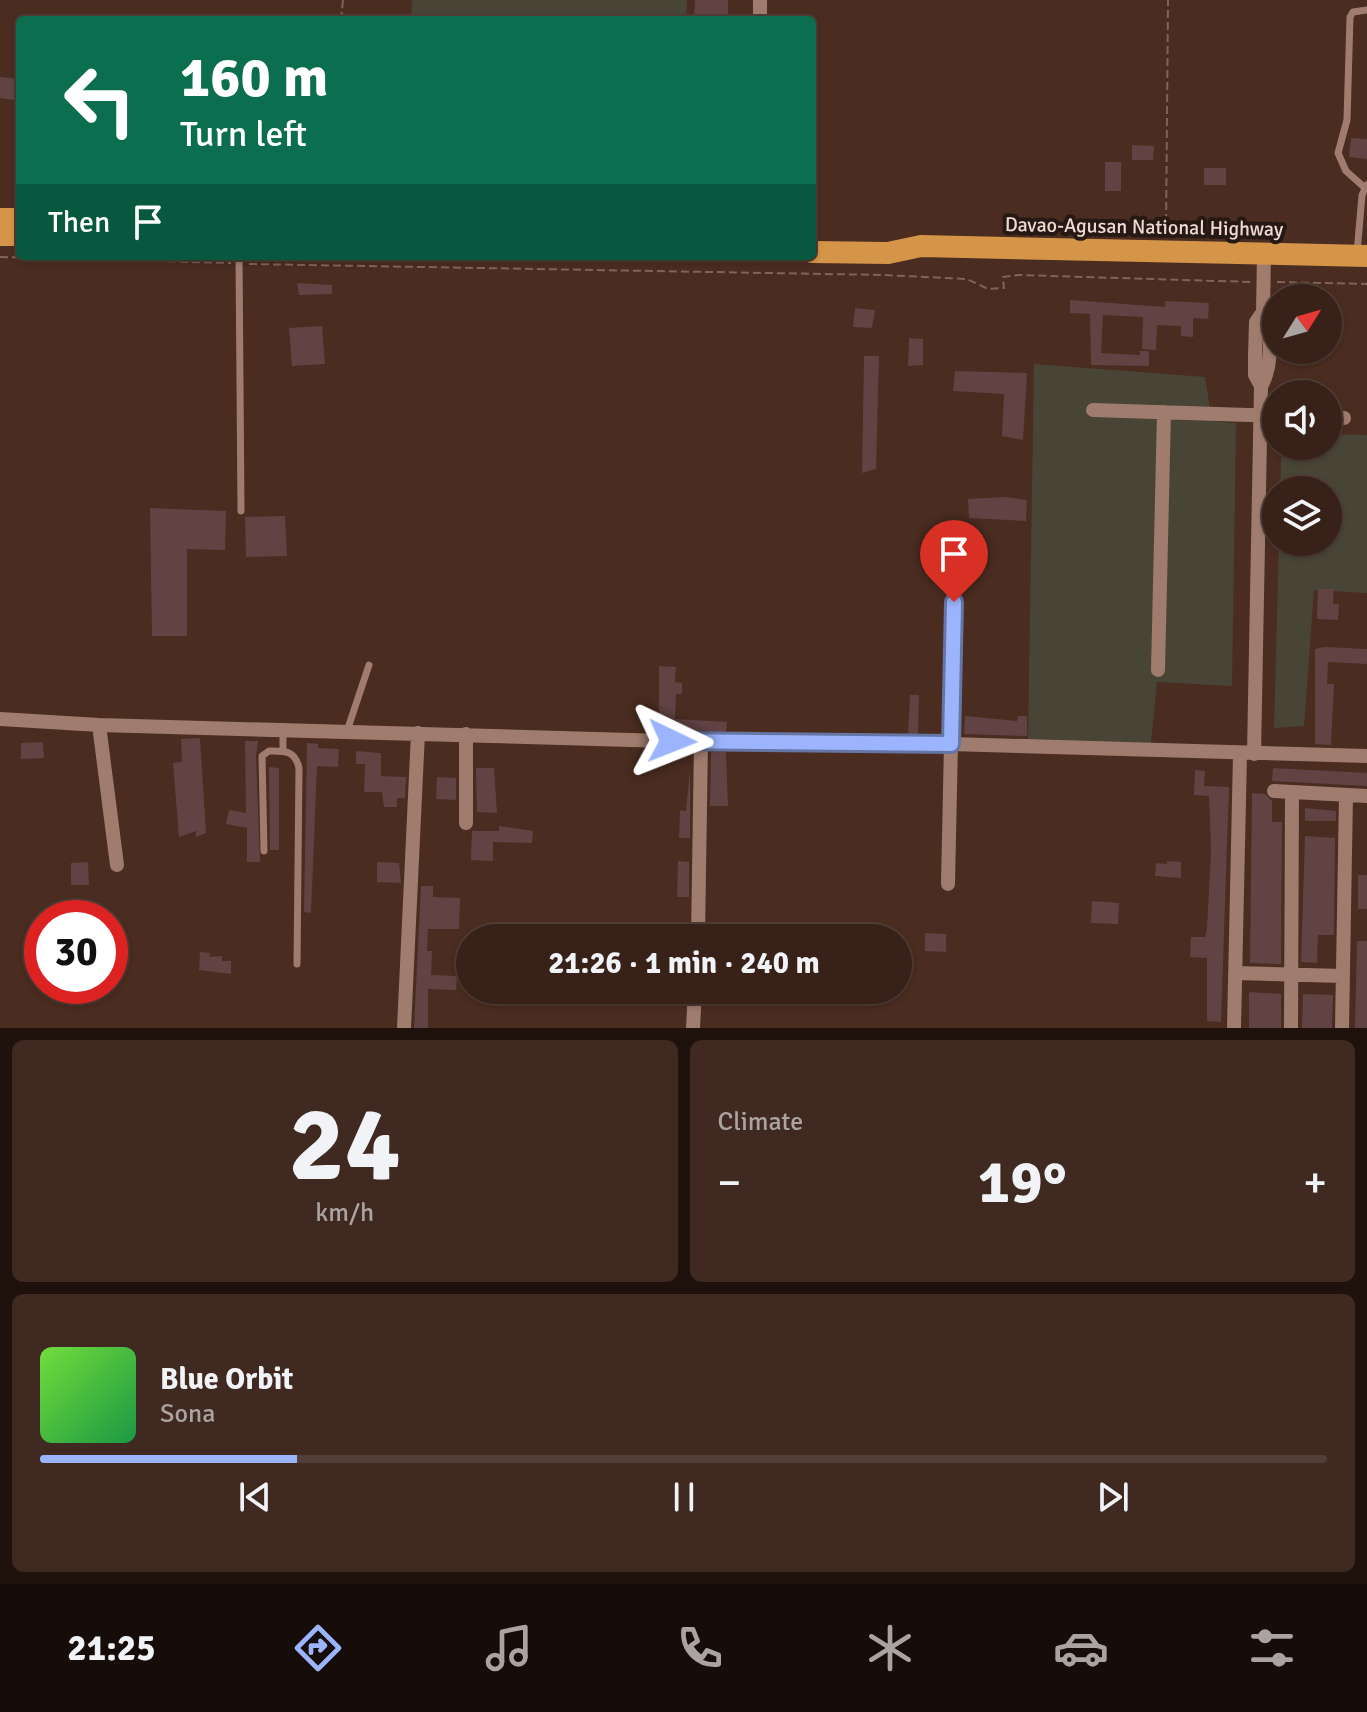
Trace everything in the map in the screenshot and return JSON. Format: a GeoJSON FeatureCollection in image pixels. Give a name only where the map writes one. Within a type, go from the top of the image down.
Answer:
{"type":"FeatureCollection","features":[{"type":"Feature","properties":{"kind":"highway","name":"Davao-Agusan National Highway"},"geometry":{"type":"LineString","coordinates":[[816,238],[886,238],[921,246],[1362,256]]}},
{"type":"Feature","properties":{"kind":"highway","name":"Davao-Agusan National Highway"},"geometry":{"type":"LineString","coordinates":[[816,252],[888,253],[921,246]]}},
{"type":"Feature","properties":{"kind":"street"},"geometry":{"type":"LineString","coordinates":[[1234,1028],[1261,386],[1267,376],[1256,322],[1263,312],[1264,254]]}},
{"type":"Feature","properties":{"kind":"street"},"geometry":{"type":"LineString","coordinates":[[1093,410],[1260,415]]}},
{"type":"Feature","properties":{"kind":"street"},"geometry":{"type":"LineString","coordinates":[[1158,670],[1164,412]]}},
{"type":"Feature","properties":{"kind":"street"},"geometry":{"type":"LineString","coordinates":[[948,884],[954,602]]}},
{"type":"Feature","properties":{"kind":"street"},"geometry":{"type":"LineString","coordinates":[[0,719],[99,725],[701,742],[951,744],[1367,756]]}},
{"type":"Feature","properties":{"kind":"street"},"geometry":{"type":"LineString","coordinates":[[99,725],[117,865]]}},
{"type":"Feature","properties":{"kind":"street"},"geometry":{"type":"LineString","coordinates":[[404,1028],[418,733]]}},
{"type":"Feature","properties":{"kind":"street"},"geometry":{"type":"LineString","coordinates":[[466,734],[466,823]]}},
{"type":"Feature","properties":{"kind":"street"},"geometry":{"type":"LineString","coordinates":[[698,924],[701,742]]}},
{"type":"Feature","properties":{"kind":"street"},"geometry":{"type":"LineString","coordinates":[[1274,791],[1367,796]]}},
{"type":"Feature","properties":{"kind":"street"},"geometry":{"type":"LineString","coordinates":[[1291,1028],[1292,792]]}},
{"type":"Feature","properties":{"kind":"street"},"geometry":{"type":"LineString","coordinates":[[1342,1028],[1346,795]]}},
{"type":"Feature","properties":{"kind":"street"},"geometry":{"type":"LineString","coordinates":[[1235,973],[1343,976]]}},
{"type":"Feature","properties":{"kind":"street"},"geometry":{"type":"LineString","coordinates":[[693,1028],[694,1004]]}},
{"type":"Feature","properties":{"kind":"lane"},"geometry":{"type":"LineString","coordinates":[[1362,256],[1360,208],[1366,186],[1346,171],[1338,153],[1347,120],[1350,17],[1353,12],[1367,10]]}},
{"type":"Feature","properties":{"kind":"lane"},"geometry":{"type":"LineString","coordinates":[[239,260],[241,511]]}},
{"type":"Feature","properties":{"kind":"lane"},"geometry":{"type":"LineString","coordinates":[[347,731],[369,665]]}},
{"type":"Feature","properties":{"kind":"lane"},"geometry":{"type":"LineString","coordinates":[[283,729],[283,751]]}},
{"type":"Feature","properties":{"kind":"lane"},"geometry":{"type":"LineString","coordinates":[[264,851],[262,756],[269,751],[283,751],[294,755],[299,768],[297,964]]}},
{"type":"Feature","properties":{"kind":"path"},"geometry":{"type":"LineString","coordinates":[[1166,252],[1168,0]]}},
{"type":"Feature","properties":{"kind":"path"},"geometry":{"type":"LineString","coordinates":[[239,260],[883,275],[967,279],[988,289],[1004,288],[1003,277],[1019,275],[1367,284]]}},
{"type":"Feature","properties":{"kind":"shaded area"},"geometry":{"type":"Polygon","coordinates":[[[412,0],[687,0],[686,16],[411,16],[412,0]]]}},
{"type":"Feature","properties":{"kind":"shaded area"},"geometry":{"type":"Polygon","coordinates":[[[1034,364],[1205,377],[1212,421],[1236,423],[1232,686],[1157,682],[1151,743],[1028,741],[1034,364]]]}},
{"type":"Feature","properties":{"kind":"shaded area"},"geometry":{"type":"Polygon","coordinates":[[[1342,434],[1367,435],[1367,593],[1314,590],[1304,726],[1274,728],[1279,556],[1342,556],[1342,476],[1281,476],[1281,460],[1342,460],[1342,434]]]}},
{"type":"Feature","properties":{"kind":"building"},"geometry":{"type":"Polygon","coordinates":[[[695,0],[728,0],[728,16],[694,16],[695,0]]]}},
{"type":"Feature","properties":{"kind":"building"},"geometry":{"type":"Polygon","coordinates":[[[0,77],[16,79],[16,100],[0,98],[0,77]]]}},
{"type":"Feature","properties":{"kind":"building"},"geometry":{"type":"Polygon","coordinates":[[[1351,138],[1367,139],[1367,159],[1349,157],[1351,138]]]}},
{"type":"Feature","properties":{"kind":"building"},"geometry":{"type":"Polygon","coordinates":[[[1132,145],[1154,146],[1153,160],[1132,160],[1132,145]]]}},
{"type":"Feature","properties":{"kind":"building"},"geometry":{"type":"Polygon","coordinates":[[[1105,162],[1121,162],[1121,191],[1105,191],[1105,162]]]}},
{"type":"Feature","properties":{"kind":"building"},"geometry":{"type":"Polygon","coordinates":[[[1204,168],[1226,168],[1226,185],[1204,185],[1204,168]]]}},
{"type":"Feature","properties":{"kind":"building"},"geometry":{"type":"Polygon","coordinates":[[[297,283],[332,285],[332,294],[299,295],[297,283]]]}},
{"type":"Feature","properties":{"kind":"building"},"geometry":{"type":"Polygon","coordinates":[[[1070,300],[1165,307],[1165,301],[1209,303],[1208,319],[1193,318],[1193,337],[1181,336],[1181,326],[1157,325],[1156,350],[1142,349],[1143,317],[1103,315],[1101,353],[1140,355],[1140,351],[1149,351],[1149,366],[1091,365],[1090,314],[1070,313],[1070,300]]]}},
{"type":"Feature","properties":{"kind":"building"},"geometry":{"type":"Polygon","coordinates":[[[855,308],[875,310],[872,328],[853,327],[855,308]]]}},
{"type":"Feature","properties":{"kind":"building"},"geometry":{"type":"Polygon","coordinates":[[[322,326],[325,364],[292,366],[289,328],[322,326]]]}},
{"type":"Feature","properties":{"kind":"building"},"geometry":{"type":"Polygon","coordinates":[[[909,338],[923,339],[923,365],[908,366],[909,338]]]}},
{"type":"Feature","properties":{"kind":"building"},"geometry":{"type":"Polygon","coordinates":[[[864,356],[879,356],[876,469],[862,473],[864,356]]]}},
{"type":"Feature","properties":{"kind":"building"},"geometry":{"type":"Polygon","coordinates":[[[955,371],[1027,373],[1023,440],[1002,436],[1004,394],[953,391],[955,371]]]}},
{"type":"Feature","properties":{"kind":"building"},"geometry":{"type":"Polygon","coordinates":[[[1005,497],[1027,500],[1026,521],[969,518],[968,499],[1005,497]]]}},
{"type":"Feature","properties":{"kind":"building"},"geometry":{"type":"Polygon","coordinates":[[[150,508],[226,511],[225,550],[187,549],[187,636],[152,636],[150,508]]]}},
{"type":"Feature","properties":{"kind":"building"},"geometry":{"type":"Polygon","coordinates":[[[285,516],[287,556],[246,557],[245,517],[285,516]]]}},
{"type":"Feature","properties":{"kind":"building"},"geometry":{"type":"Polygon","coordinates":[[[1318,589],[1334,589],[1333,604],[1339,604],[1338,620],[1317,619],[1318,589]]]}},
{"type":"Feature","properties":{"kind":"building"},"geometry":{"type":"Polygon","coordinates":[[[1315,649],[1367,649],[1367,664],[1328,662],[1327,684],[1334,684],[1331,745],[1315,744],[1315,649]]]}},
{"type":"Feature","properties":{"kind":"building"},"geometry":{"type":"Polygon","coordinates":[[[659,666],[676,667],[675,682],[682,683],[682,694],[676,694],[675,719],[727,722],[726,732],[646,730],[647,712],[659,713],[659,666]]]}},
{"type":"Feature","properties":{"kind":"building"},"geometry":{"type":"Polygon","coordinates":[[[910,695],[919,695],[918,734],[908,734],[910,695]]]}},
{"type":"Feature","properties":{"kind":"building"},"geometry":{"type":"Polygon","coordinates":[[[965,716],[1017,721],[1018,716],[1027,716],[1027,736],[964,734],[965,716]]]}},
{"type":"Feature","properties":{"kind":"building"},"geometry":{"type":"Polygon","coordinates":[[[200,738],[206,833],[196,837],[196,831],[179,837],[173,763],[182,762],[181,739],[200,738]]]}},
{"type":"Feature","properties":{"kind":"building"},"geometry":{"type":"Polygon","coordinates":[[[245,741],[258,741],[260,862],[247,862],[247,828],[226,824],[229,810],[246,813],[245,741]]]}},
{"type":"Feature","properties":{"kind":"building"},"geometry":{"type":"Polygon","coordinates":[[[43,742],[44,758],[21,759],[21,743],[43,742]]]}},
{"type":"Feature","properties":{"kind":"building"},"geometry":{"type":"Polygon","coordinates":[[[307,743],[318,744],[318,748],[339,749],[338,767],[317,766],[311,913],[304,912],[307,743]]]}},
{"type":"Feature","properties":{"kind":"building"},"geometry":{"type":"Polygon","coordinates":[[[356,751],[381,753],[381,776],[406,777],[405,798],[397,798],[397,807],[384,807],[382,792],[364,792],[365,764],[356,764],[356,751]]]}},
{"type":"Feature","properties":{"kind":"building"},"geometry":{"type":"Polygon","coordinates":[[[711,752],[726,752],[728,806],[710,806],[711,752]]]}},
{"type":"Feature","properties":{"kind":"building"},"geometry":{"type":"Polygon","coordinates":[[[269,767],[279,768],[279,850],[270,850],[269,767]]]}},
{"type":"Feature","properties":{"kind":"building"},"geometry":{"type":"Polygon","coordinates":[[[476,768],[494,768],[497,813],[477,812],[476,768]]]}},
{"type":"Feature","properties":{"kind":"building"},"geometry":{"type":"Polygon","coordinates":[[[1273,768],[1367,773],[1367,786],[1272,781],[1273,768]]]}},
{"type":"Feature","properties":{"kind":"building"},"geometry":{"type":"Polygon","coordinates":[[[690,770],[690,838],[679,838],[680,810],[686,811],[690,770]]]}},
{"type":"Feature","properties":{"kind":"building"},"geometry":{"type":"Polygon","coordinates":[[[1195,770],[1205,771],[1204,786],[1229,787],[1221,1022],[1207,1021],[1207,958],[1190,957],[1191,937],[1205,937],[1207,929],[1211,851],[1209,796],[1194,795],[1195,770]]]}},
{"type":"Feature","properties":{"kind":"building"},"geometry":{"type":"Polygon","coordinates":[[[437,777],[456,778],[456,800],[436,799],[437,777]]]}},
{"type":"Feature","properties":{"kind":"building"},"geometry":{"type":"Polygon","coordinates":[[[1252,793],[1265,794],[1272,801],[1272,822],[1282,822],[1281,964],[1250,963],[1252,793]]]}},
{"type":"Feature","properties":{"kind":"building"},"geometry":{"type":"Polygon","coordinates":[[[1305,808],[1336,811],[1336,821],[1305,821],[1305,808]]]}},
{"type":"Feature","properties":{"kind":"building"},"geometry":{"type":"Polygon","coordinates":[[[499,826],[533,831],[532,843],[493,842],[493,861],[471,860],[472,831],[499,831],[499,826]]]}},
{"type":"Feature","properties":{"kind":"building"},"geometry":{"type":"Polygon","coordinates":[[[1305,836],[1335,838],[1334,935],[1318,935],[1317,963],[1301,962],[1305,836]]]}},
{"type":"Feature","properties":{"kind":"building"},"geometry":{"type":"Polygon","coordinates":[[[678,861],[689,862],[689,897],[677,897],[678,861]]]}},
{"type":"Feature","properties":{"kind":"building"},"geometry":{"type":"Polygon","coordinates":[[[1167,861],[1181,862],[1181,878],[1155,876],[1156,863],[1167,864],[1167,861]]]}},
{"type":"Feature","properties":{"kind":"building"},"geometry":{"type":"Polygon","coordinates":[[[88,862],[89,885],[71,885],[71,863],[88,862]]]}},
{"type":"Feature","properties":{"kind":"building"},"geometry":{"type":"Polygon","coordinates":[[[377,862],[399,863],[401,883],[377,882],[377,862]]]}},
{"type":"Feature","properties":{"kind":"building"},"geometry":{"type":"Polygon","coordinates":[[[1358,875],[1367,875],[1367,909],[1358,909],[1358,875]]]}},
{"type":"Feature","properties":{"kind":"building"},"geometry":{"type":"Polygon","coordinates":[[[421,886],[433,886],[433,897],[460,898],[459,924],[456,924],[456,929],[428,929],[427,951],[432,951],[431,975],[456,976],[456,990],[428,989],[428,1028],[414,1028],[421,886]]]}},
{"type":"Feature","properties":{"kind":"building"},"geometry":{"type":"Polygon","coordinates":[[[1092,901],[1119,903],[1118,924],[1091,923],[1092,901]]]}},
{"type":"Feature","properties":{"kind":"building"},"geometry":{"type":"Polygon","coordinates":[[[925,933],[946,934],[946,952],[925,951],[925,933]]]}},
{"type":"Feature","properties":{"kind":"building"},"geometry":{"type":"Polygon","coordinates":[[[1357,941],[1367,941],[1367,1028],[1355,1028],[1357,941]]]}},
{"type":"Feature","properties":{"kind":"building"},"geometry":{"type":"Polygon","coordinates":[[[200,952],[210,953],[209,957],[222,956],[222,961],[231,961],[231,974],[199,970],[200,952]]]}},
{"type":"Feature","properties":{"kind":"building"},"geometry":{"type":"Polygon","coordinates":[[[1249,992],[1281,994],[1281,1028],[1249,1028],[1249,992]]]}},
{"type":"Feature","properties":{"kind":"building"},"geometry":{"type":"Polygon","coordinates":[[[1303,994],[1333,995],[1332,1028],[1302,1028],[1303,994]]]}},
{"type":"Feature","properties":{"kind":"route"},"geometry":{"type":"LineString","coordinates":[[672,741],[951,744],[954,602]]}}]}
